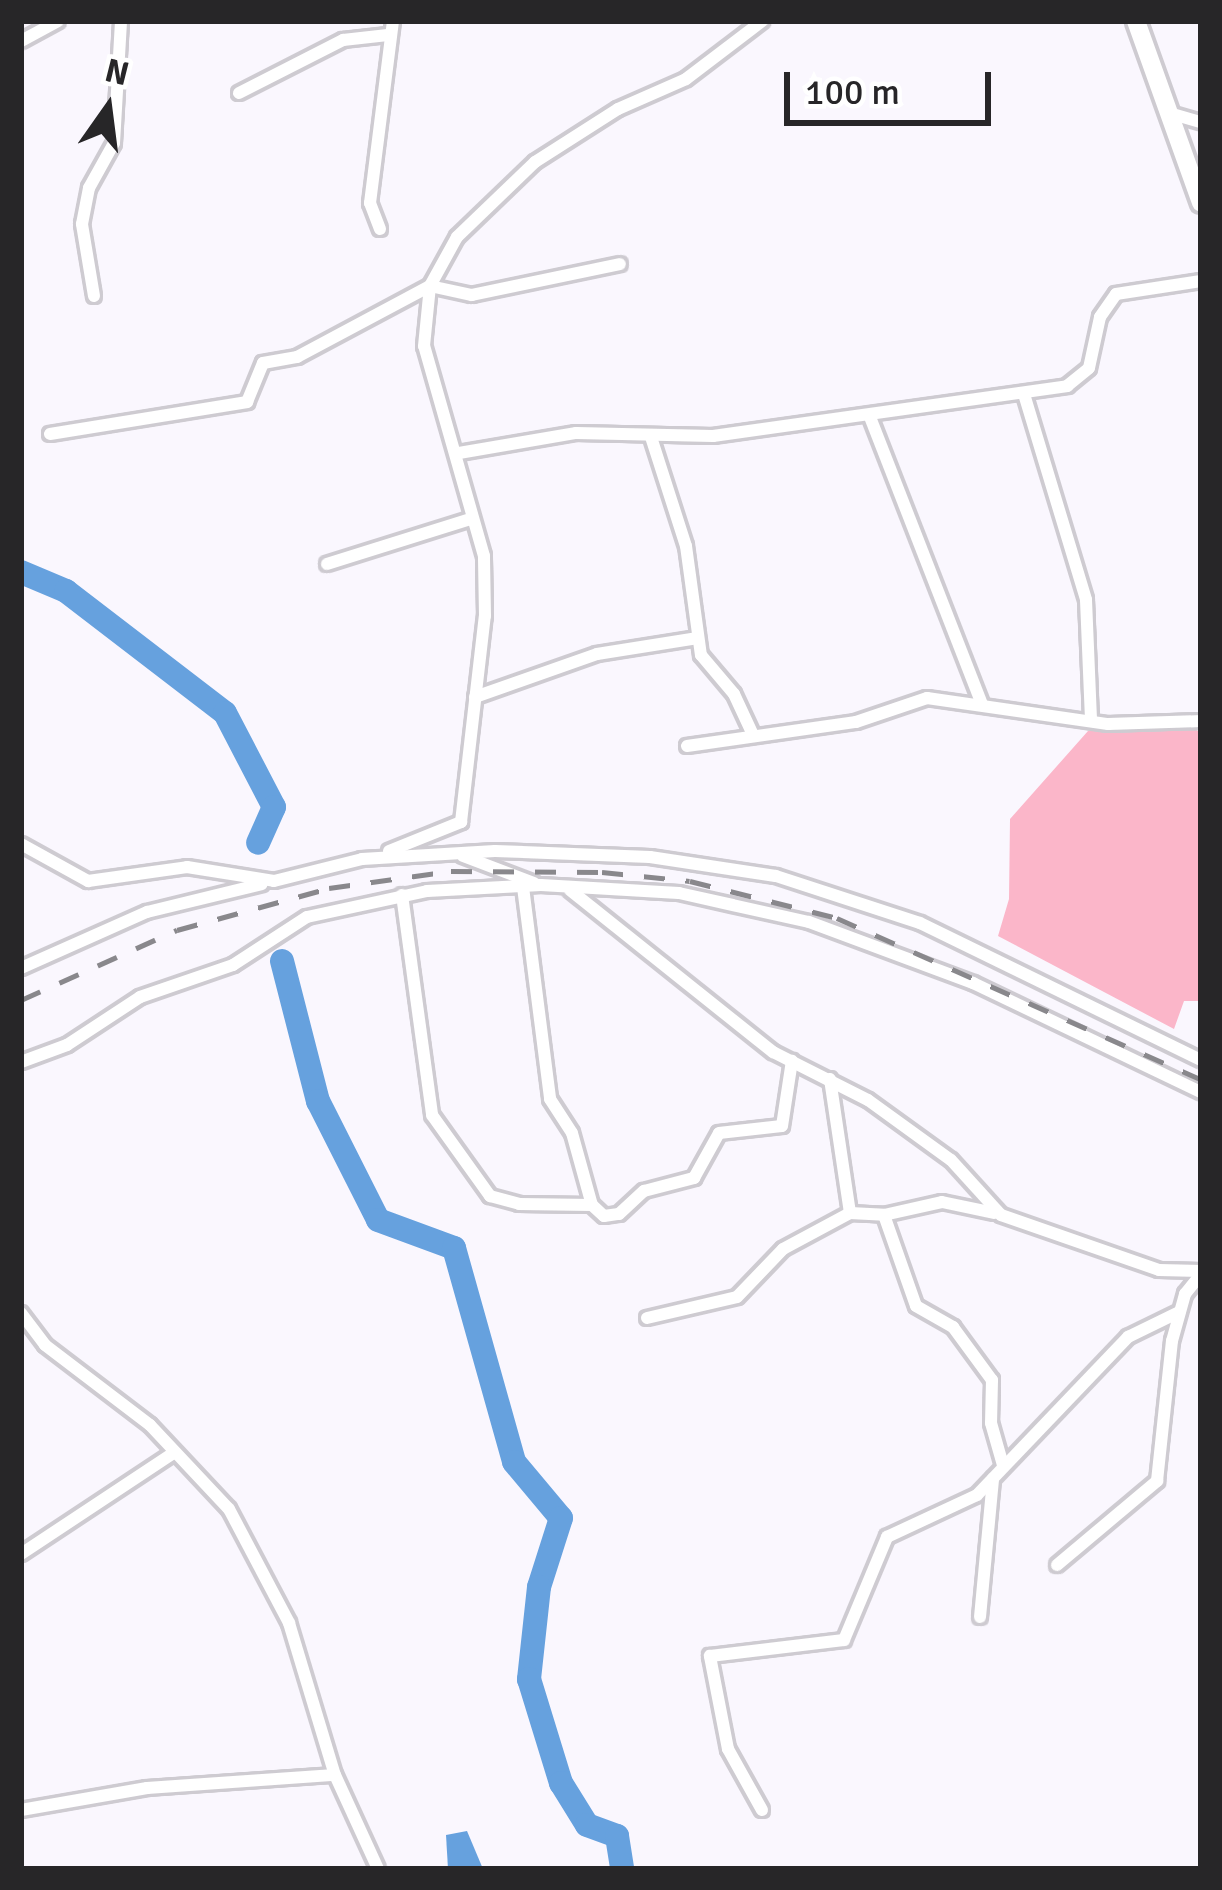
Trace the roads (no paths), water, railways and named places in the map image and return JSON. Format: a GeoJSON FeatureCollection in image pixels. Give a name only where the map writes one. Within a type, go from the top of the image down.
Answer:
{"type":"FeatureCollection","features":[{"type":"Feature","properties":{"kind":"street"},"geometry":{"type":"LineString","coordinates":[[21,41],[58,21]]}},
{"type":"Feature","properties":{"kind":"street"},"geometry":{"type":"LineString","coordinates":[[94,296],[82,224],[89,188],[114,143],[121,21]]}},
{"type":"Feature","properties":{"kind":"street"},"geometry":{"type":"LineString","coordinates":[[21,968],[147,912],[362,859],[461,822],[486,580],[459,453],[424,346],[430,286],[457,237],[536,162],[618,109],[686,79],[762,21]]}},
{"type":"Feature","properties":{"kind":"street"},"geometry":{"type":"LineString","coordinates":[[1136,21],[1176,115],[1201,203]]}},
{"type":"Feature","properties":{"kind":"street"},"geometry":{"type":"LineString","coordinates":[[239,93],[344,40],[391,28],[370,203],[380,229]]}},
{"type":"Feature","properties":{"kind":"street"},"geometry":{"type":"LineString","coordinates":[[1176,115],[1201,122]]}},
{"type":"Feature","properties":{"kind":"street"},"geometry":{"type":"LineString","coordinates":[[50,434],[247,402],[263,363],[297,356],[430,286],[472,296],[620,264]]}},
{"type":"Feature","properties":{"kind":"street"},"geometry":{"type":"LineString","coordinates":[[459,453],[576,433],[650,436],[870,417],[1024,394],[1083,376],[1116,294],[1201,281]]}},
{"type":"Feature","properties":{"kind":"street"},"geometry":{"type":"LineString","coordinates":[[1024,394],[1086,600],[1091,721]]}},
{"type":"Feature","properties":{"kind":"street"},"geometry":{"type":"LineString","coordinates":[[870,417],[982,705]]}},
{"type":"Feature","properties":{"kind":"street"},"geometry":{"type":"LineString","coordinates":[[650,436],[686,546],[698,638],[753,735]]}},
{"type":"Feature","properties":{"kind":"street"},"geometry":{"type":"LineString","coordinates":[[327,564],[471,519]]}},
{"type":"Feature","properties":{"kind":"street"},"geometry":{"type":"LineString","coordinates":[[474,698],[597,654],[698,638]]}},
{"type":"Feature","properties":{"kind":"street"},"geometry":{"type":"LineString","coordinates":[[687,746],[856,722],[927,698],[1091,721],[1201,721]]}},
{"type":"Feature","properties":{"kind":"street"},"geometry":{"type":"LineString","coordinates":[[21,844],[88,881],[187,867],[274,881]]}},
{"type":"Feature","properties":{"kind":"street"},"geometry":{"type":"LineString","coordinates":[[362,859],[456,853],[650,856],[802,883],[920,923],[1201,1060]]}},
{"type":"Feature","properties":{"kind":"street"},"geometry":{"type":"LineString","coordinates":[[456,853],[541,885]]}},
{"type":"Feature","properties":{"kind":"street"},"geometry":{"type":"LineString","coordinates":[[21,1062],[67,1045],[140,997],[233,965],[283,927],[402,895],[541,885],[679,893],[809,922],[973,983],[1201,1092]]}},
{"type":"Feature","properties":{"kind":"street"},"geometry":{"type":"LineString","coordinates":[[561,886],[604,909],[793,1061],[830,1079],[951,1160],[1000,1215]]}},
{"type":"Feature","properties":{"kind":"street"},"geometry":{"type":"LineString","coordinates":[[523,887],[550,1099],[572,1133],[592,1205]]}},
{"type":"Feature","properties":{"kind":"street"},"geometry":{"type":"LineString","coordinates":[[402,895],[432,1115],[490,1196],[519,1204],[592,1205],[612,1217],[644,1191],[694,1178],[719,1133],[777,1130],[789,1112],[793,1061]]}},
{"type":"Feature","properties":{"kind":"street"},"geometry":{"type":"LineString","coordinates":[[830,1079],[850,1213]]}},
{"type":"Feature","properties":{"kind":"street"},"geometry":{"type":"LineString","coordinates":[[647,1318],[736,1297],[783,1249],[850,1213],[884,1215],[942,1202],[1000,1215],[1159,1270],[1201,1273],[1179,1312],[1160,1404],[1156,1481],[1057,1565]]}},
{"type":"Feature","properties":{"kind":"street"},"geometry":{"type":"LineString","coordinates":[[884,1215],[916,1306],[953,1327],[992,1380],[991,1423],[1003,1465]]}},
{"type":"Feature","properties":{"kind":"street"},"geometry":{"type":"LineString","coordinates":[[762,1810],[728,1749],[710,1656],[844,1640],[887,1537],[969,1500],[1128,1337],[1179,1312]]}},
{"type":"Feature","properties":{"kind":"street"},"geometry":{"type":"LineString","coordinates":[[21,1313],[45,1345],[150,1425],[172,1454],[230,1509],[278,1598],[334,1775],[378,1869]]}},
{"type":"Feature","properties":{"kind":"street"},"geometry":{"type":"LineString","coordinates":[[21,1553],[172,1454]]}},
{"type":"Feature","properties":{"kind":"street"},"geometry":{"type":"LineString","coordinates":[[980,1617],[993,1478]]}},
{"type":"Feature","properties":{"kind":"street"},"geometry":{"type":"LineString","coordinates":[[21,1810],[147,1788],[334,1775]]}},
{"type":"Feature","properties":{"kind":"water"},"geometry":{"type":"Polygon","coordinates":[[[467,1831],[483,1869],[448,1869],[446,1835],[467,1831]]]}},
{"type":"Feature","properties":{"kind":"waterway"},"geometry":{"type":"LineString","coordinates":[[21,572],[66,591],[225,713],[274,807],[258,843]]}},
{"type":"Feature","properties":{"kind":"waterway"},"geometry":{"type":"LineString","coordinates":[[282,961],[318,1101],[378,1220],[454,1248],[514,1462],[561,1518],[539,1587],[529,1679],[561,1783],[587,1825],[617,1836],[622,1869]]}},
{"type":"Feature","properties":{"kind":"railway"},"geometry":{"type":"LineString","coordinates":[[21,1000],[177,930],[329,888],[451,871],[602,872],[690,881],[837,918],[1201,1079]]}}]}
